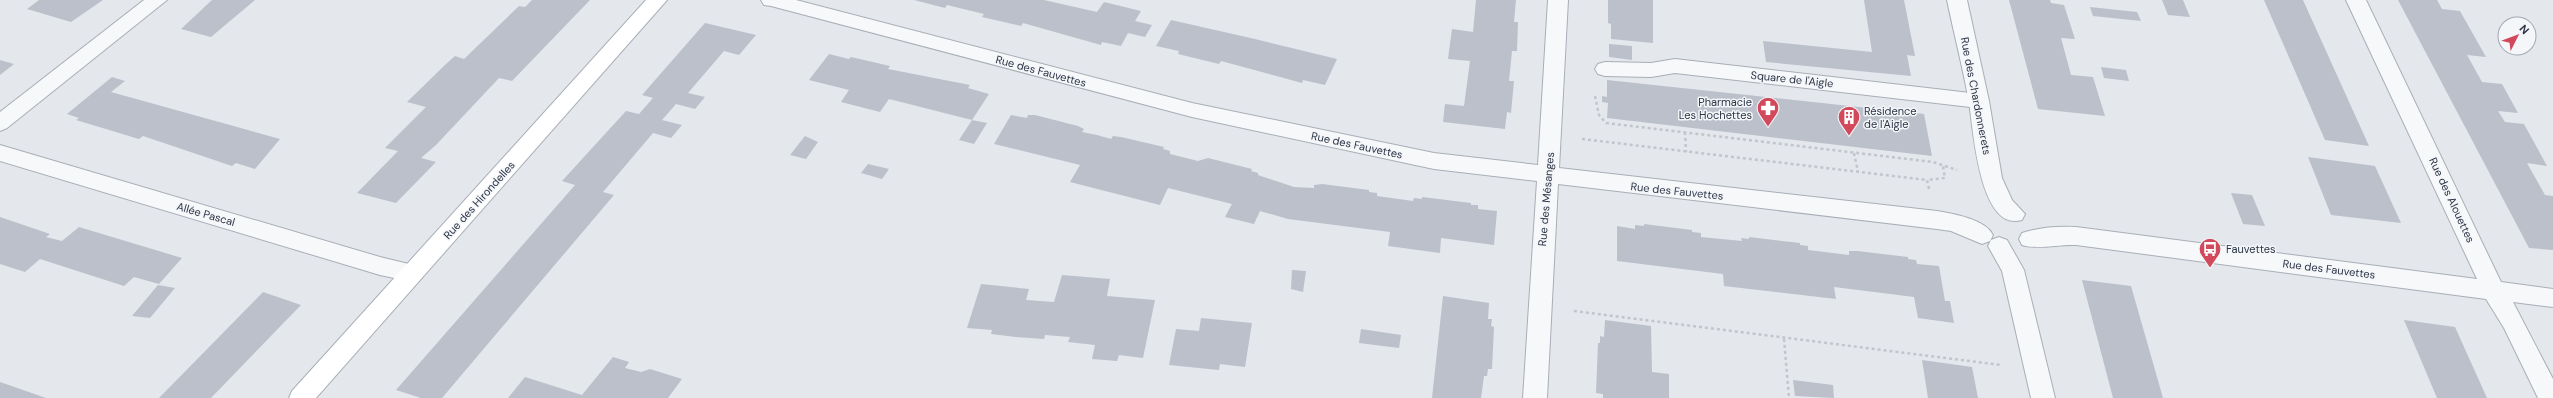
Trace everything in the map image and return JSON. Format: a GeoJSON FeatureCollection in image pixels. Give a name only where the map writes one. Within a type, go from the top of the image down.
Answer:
{"type":"FeatureCollection","features":[{"type":"Feature","properties":{"kind":"street"},"geometry":{"type":"LineString","coordinates":[[0,123],[157,0]]}},
{"type":"Feature","properties":{"kind":"street","name":"Rue des Hirondelles"},"geometry":{"type":"LineString","coordinates":[[300,398],[657,0]]}},
{"type":"Feature","properties":{"kind":"street","name":"Rue des Fauvettes"},"geometry":{"type":"LineString","coordinates":[[771,0],[1192,110],[1434,162],[1955,223],[1989,220]]}},
{"type":"Feature","properties":{"kind":"street","name":"Rue des Mésanges"},"geometry":{"type":"LineString","coordinates":[[1534,398],[1547,176],[1552,137],[1558,0]]}},
{"type":"Feature","properties":{"kind":"street","name":"Rue des Chardonnerets"},"geometry":{"type":"LineString","coordinates":[[1957,0],[1979,101],[1991,178],[1989,220],[2013,270],[2043,398]]}},
{"type":"Feature","properties":{"kind":"street","name":"Rue des Alouettes"},"geometry":{"type":"LineString","coordinates":[[2356,0],[2494,291],[2513,323],[2550,398]]}},
{"type":"Feature","properties":{"kind":"street","name":"Square de l'Aigle"},"geometry":{"type":"LineString","coordinates":[[1605,68],[1651,70],[1675,66],[1979,101]]}},
{"type":"Feature","properties":{"kind":"street","name":"Allée Pascal"},"geometry":{"type":"LineString","coordinates":[[0,153],[380,266],[413,273]]}},
{"type":"Feature","properties":{"kind":"street"},"geometry":{"type":"LineString","coordinates":[[2001,210],[2023,230],[2012,248],[1989,220],[2001,210]]}},
{"type":"Feature","properties":{"kind":"street"},"geometry":{"type":"LineString","coordinates":[[2013,270],[2023,230]]}},
{"type":"Feature","properties":{"kind":"street","name":"Rue des Fauvettes"},"geometry":{"type":"LineString","coordinates":[[2023,230],[2553,298]]}},
{"type":"Feature","properties":{"kind":"path"},"geometry":{"type":"LineString","coordinates":[[1606,122],[1933,162]]}},
{"type":"Feature","properties":{"kind":"path"},"geometry":{"type":"LineString","coordinates":[[1685,132],[1686,152]]}},
{"type":"Feature","properties":{"kind":"path"},"geometry":{"type":"LineString","coordinates":[[1552,137],[1593,139],[1686,152],[1927,180]]}},
{"type":"Feature","properties":{"kind":"path"},"geometry":{"type":"LineString","coordinates":[[1854,153],[1858,172]]}},
{"type":"Feature","properties":{"kind":"path"},"geometry":{"type":"LineString","coordinates":[[1539,309],[1679,324],[1784,339],[1820,341],[2037,372]]}},
{"type":"Feature","properties":{"kind":"path"},"geometry":{"type":"LineString","coordinates":[[1784,339],[1789,398]]}},
{"type":"Feature","properties":{"kind":"building"},"geometry":{"type":"Polygon","coordinates":[[[39,0],[103,0],[71,22],[27,9],[39,0]]]}},
{"type":"Feature","properties":{"kind":"building"},"geometry":{"type":"Polygon","coordinates":[[[212,0],[255,0],[211,37],[181,29],[212,0]]]}},
{"type":"Feature","properties":{"kind":"building"},"geometry":{"type":"Polygon","coordinates":[[[532,0],[590,0],[512,81],[499,78],[436,145],[421,158],[436,162],[396,203],[357,193],[398,151],[385,148],[426,107],[407,102],[455,56],[464,59],[519,6],[525,7],[532,0]]]}},
{"type":"Feature","properties":{"kind":"building"},"geometry":{"type":"Polygon","coordinates":[[[914,0],[1044,0],[1097,12],[1104,2],[1141,11],[1135,21],[1152,25],[1145,37],[1128,33],[1121,46],[1102,42],[1101,45],[1023,23],[1021,26],[982,17],[984,14],[947,5],[945,8],[914,0]]]}},
{"type":"Feature","properties":{"kind":"building"},"geometry":{"type":"Polygon","coordinates":[[[1476,0],[1516,0],[1514,22],[1518,22],[1517,51],[1512,51],[1509,81],[1514,81],[1511,113],[1507,112],[1505,129],[1443,122],[1445,104],[1464,106],[1470,61],[1448,59],[1452,29],[1473,32],[1476,0]]]}},
{"type":"Feature","properties":{"kind":"building"},"geometry":{"type":"Polygon","coordinates":[[[1608,0],[1653,0],[1653,43],[1611,39],[1611,24],[1608,23],[1608,0]]]}},
{"type":"Feature","properties":{"kind":"building"},"geometry":{"type":"Polygon","coordinates":[[[1864,0],[1904,0],[1915,56],[1907,55],[1911,76],[1766,62],[1763,41],[1872,52],[1864,0]]]}},
{"type":"Feature","properties":{"kind":"building"},"geometry":{"type":"Polygon","coordinates":[[[2009,0],[2050,0],[2051,3],[2064,5],[2075,39],[2061,38],[2071,75],[2093,77],[2105,116],[2038,109],[2009,0]]]}},
{"type":"Feature","properties":{"kind":"building"},"geometry":{"type":"Polygon","coordinates":[[[2162,0],[2183,0],[2190,17],[2168,15],[2162,0]]]}},
{"type":"Feature","properties":{"kind":"building"},"geometry":{"type":"Polygon","coordinates":[[[2264,0],[2303,0],[2369,146],[2325,140],[2264,0]]]}},
{"type":"Feature","properties":{"kind":"building"},"geometry":{"type":"Polygon","coordinates":[[[2398,0],[2437,0],[2442,9],[2460,11],[2486,57],[2467,55],[2482,82],[2502,84],[2518,113],[2498,111],[2505,122],[2524,124],[2547,166],[2527,163],[2545,195],[2553,196],[2553,250],[2529,248],[2398,0]]]}},
{"type":"Feature","properties":{"kind":"building"},"geometry":{"type":"Polygon","coordinates":[[[2090,7],[2137,12],[2141,21],[2093,16],[2090,7]]]}},
{"type":"Feature","properties":{"kind":"building"},"geometry":{"type":"Polygon","coordinates":[[[1171,20],[1337,59],[1325,85],[1303,80],[1302,83],[1221,61],[1219,64],[1178,54],[1179,51],[1156,46],[1171,20]]]}},
{"type":"Feature","properties":{"kind":"building"},"geometry":{"type":"Polygon","coordinates":[[[705,23],[756,35],[739,55],[724,51],[688,93],[705,97],[695,109],[676,104],[662,120],[682,125],[671,138],[653,133],[603,192],[614,195],[442,398],[421,398],[396,390],[575,185],[562,181],[626,111],[639,114],[653,98],[642,95],[705,23]]]}},
{"type":"Feature","properties":{"kind":"building"},"geometry":{"type":"Polygon","coordinates":[[[1609,44],[1632,46],[1632,60],[1609,57],[1609,44]]]}},
{"type":"Feature","properties":{"kind":"building"},"geometry":{"type":"Polygon","coordinates":[[[829,54],[849,59],[851,57],[890,66],[888,69],[970,85],[968,88],[989,94],[972,120],[889,99],[880,112],[841,102],[849,90],[809,80],[829,54]]]}},
{"type":"Feature","properties":{"kind":"building"},"geometry":{"type":"Polygon","coordinates":[[[0,60],[14,64],[0,75],[0,60]]]}},
{"type":"Feature","properties":{"kind":"building"},"geometry":{"type":"Polygon","coordinates":[[[2101,67],[2126,70],[2129,81],[2104,78],[2101,67]]]}},
{"type":"Feature","properties":{"kind":"building"},"geometry":{"type":"Polygon","coordinates":[[[112,77],[125,81],[111,92],[280,139],[255,169],[236,163],[232,166],[143,136],[139,139],[76,120],[79,118],[67,114],[112,77]]]}},
{"type":"Feature","properties":{"kind":"building","name":"Résidence de l'Aigle"},"geometry":{"type":"Polygon","coordinates":[[[1607,80],[1924,114],[1932,156],[1607,118],[1608,103],[1602,102],[1602,96],[1607,97],[1607,80]]]}},
{"type":"Feature","properties":{"kind":"building"},"geometry":{"type":"Polygon","coordinates":[[[1011,115],[1027,118],[1028,115],[1035,115],[1078,126],[1084,129],[1082,132],[1111,139],[1113,136],[1121,137],[1164,147],[1163,149],[1170,151],[1170,154],[1198,161],[1208,158],[1252,169],[1251,171],[1258,173],[1258,175],[1294,187],[1314,188],[1314,185],[1322,184],[1369,190],[1369,192],[1377,193],[1377,196],[1413,201],[1414,198],[1422,199],[1422,197],[1471,203],[1471,205],[1478,205],[1478,209],[1497,211],[1494,245],[1441,238],[1440,253],[1388,246],[1390,232],[1288,219],[1260,211],[1254,224],[1225,217],[1232,204],[1168,188],[1160,205],[1070,182],[1080,165],[994,144],[1011,115]]]}},
{"type":"Feature","properties":{"kind":"building"},"geometry":{"type":"Polygon","coordinates":[[[972,120],[987,123],[974,144],[959,140],[972,120]]]}},
{"type":"Feature","properties":{"kind":"building"},"geometry":{"type":"Polygon","coordinates":[[[805,136],[818,142],[806,159],[790,155],[805,136]]]}},
{"type":"Feature","properties":{"kind":"building"},"geometry":{"type":"Polygon","coordinates":[[[2308,157],[2375,166],[2401,223],[2331,215],[2308,157]]]}},
{"type":"Feature","properties":{"kind":"building"},"geometry":{"type":"Polygon","coordinates":[[[868,164],[889,169],[882,179],[861,173],[868,164]]]}},
{"type":"Feature","properties":{"kind":"building"},"geometry":{"type":"Polygon","coordinates":[[[2231,193],[2252,195],[2265,226],[2243,224],[2231,193]]]}},
{"type":"Feature","properties":{"kind":"building"},"geometry":{"type":"Polygon","coordinates":[[[0,217],[50,234],[46,237],[62,241],[79,227],[182,258],[159,284],[134,277],[124,286],[40,259],[25,272],[0,264],[0,217]]]}},
{"type":"Feature","properties":{"kind":"building"},"geometry":{"type":"Polygon","coordinates":[[[1644,224],[1692,230],[1692,232],[1701,233],[1701,237],[1742,241],[1741,238],[1749,239],[1749,237],[1800,243],[1800,245],[1808,246],[1808,250],[1849,255],[1849,251],[1857,251],[1908,257],[1908,259],[1916,260],[1917,264],[1939,266],[1945,301],[1950,301],[1954,323],[1918,318],[1914,297],[1834,287],[1836,299],[1724,286],[1723,274],[1617,261],[1617,226],[1635,229],[1635,225],[1644,226],[1644,224]]]}},
{"type":"Feature","properties":{"kind":"building"},"geometry":{"type":"Polygon","coordinates":[[[1292,270],[1306,271],[1303,292],[1291,289],[1292,270]]]}},
{"type":"Feature","properties":{"kind":"building"},"geometry":{"type":"Polygon","coordinates":[[[1062,275],[1110,279],[1107,296],[1155,300],[1143,358],[1119,355],[1117,361],[1092,359],[1095,345],[1068,342],[1070,337],[1045,335],[1044,339],[1016,337],[991,334],[992,330],[967,328],[981,284],[1029,289],[1026,300],[1054,302],[1062,275]]]}},
{"type":"Feature","properties":{"kind":"building"},"geometry":{"type":"Polygon","coordinates":[[[2082,280],[2131,286],[2163,398],[2113,398],[2082,280]]]}},
{"type":"Feature","properties":{"kind":"building"},"geometry":{"type":"Polygon","coordinates":[[[158,285],[175,288],[150,318],[132,316],[158,285]]]}},
{"type":"Feature","properties":{"kind":"building"},"geometry":{"type":"Polygon","coordinates":[[[263,292],[301,305],[211,398],[159,398],[263,292]]]}},
{"type":"Feature","properties":{"kind":"building"},"geometry":{"type":"Polygon","coordinates":[[[1443,296],[1489,303],[1488,319],[1492,319],[1491,326],[1494,327],[1492,369],[1488,369],[1487,376],[1484,376],[1481,398],[1432,398],[1443,296]]]}},
{"type":"Feature","properties":{"kind":"building"},"geometry":{"type":"Polygon","coordinates":[[[1201,318],[1252,323],[1245,367],[1220,364],[1219,370],[1169,365],[1176,329],[1199,331],[1201,318]]]}},
{"type":"Feature","properties":{"kind":"building"},"geometry":{"type":"Polygon","coordinates":[[[1605,320],[1651,326],[1652,372],[1669,374],[1669,398],[1603,398],[1603,394],[1596,393],[1598,343],[1600,343],[1600,336],[1604,337],[1605,320]]]}},
{"type":"Feature","properties":{"kind":"building"},"geometry":{"type":"Polygon","coordinates":[[[2404,320],[2455,327],[2487,398],[2437,398],[2404,320]]]}},
{"type":"Feature","properties":{"kind":"building"},"geometry":{"type":"Polygon","coordinates":[[[1361,329],[1401,335],[1399,348],[1359,343],[1361,329]]]}},
{"type":"Feature","properties":{"kind":"building"},"geometry":{"type":"Polygon","coordinates":[[[613,357],[629,362],[625,368],[641,372],[650,369],[682,379],[668,398],[508,398],[525,377],[582,395],[613,357]]]}},
{"type":"Feature","properties":{"kind":"building"},"geometry":{"type":"Polygon","coordinates":[[[1922,360],[1972,367],[1978,398],[1928,398],[1922,360]]]}},
{"type":"Feature","properties":{"kind":"building"},"geometry":{"type":"Polygon","coordinates":[[[1793,380],[1833,385],[1834,398],[1795,396],[1793,380]]]}},
{"type":"Feature","properties":{"kind":"building"},"geometry":{"type":"Polygon","coordinates":[[[0,382],[46,398],[0,398],[0,382]]]}},
{"type":"Feature","properties":{"kind":"place","name":"Pharmacie Les Hochettes"},"geometry":{"type":"Point","coordinates":[1768,128]}},
{"type":"Feature","properties":{"kind":"place","name":"Résidence de l'Aigle"},"geometry":{"type":"Point","coordinates":[1849,136]}},
{"type":"Feature","properties":{"kind":"place","name":"Fauvettes"},"geometry":{"type":"Point","coordinates":[2210,268]}}]}
